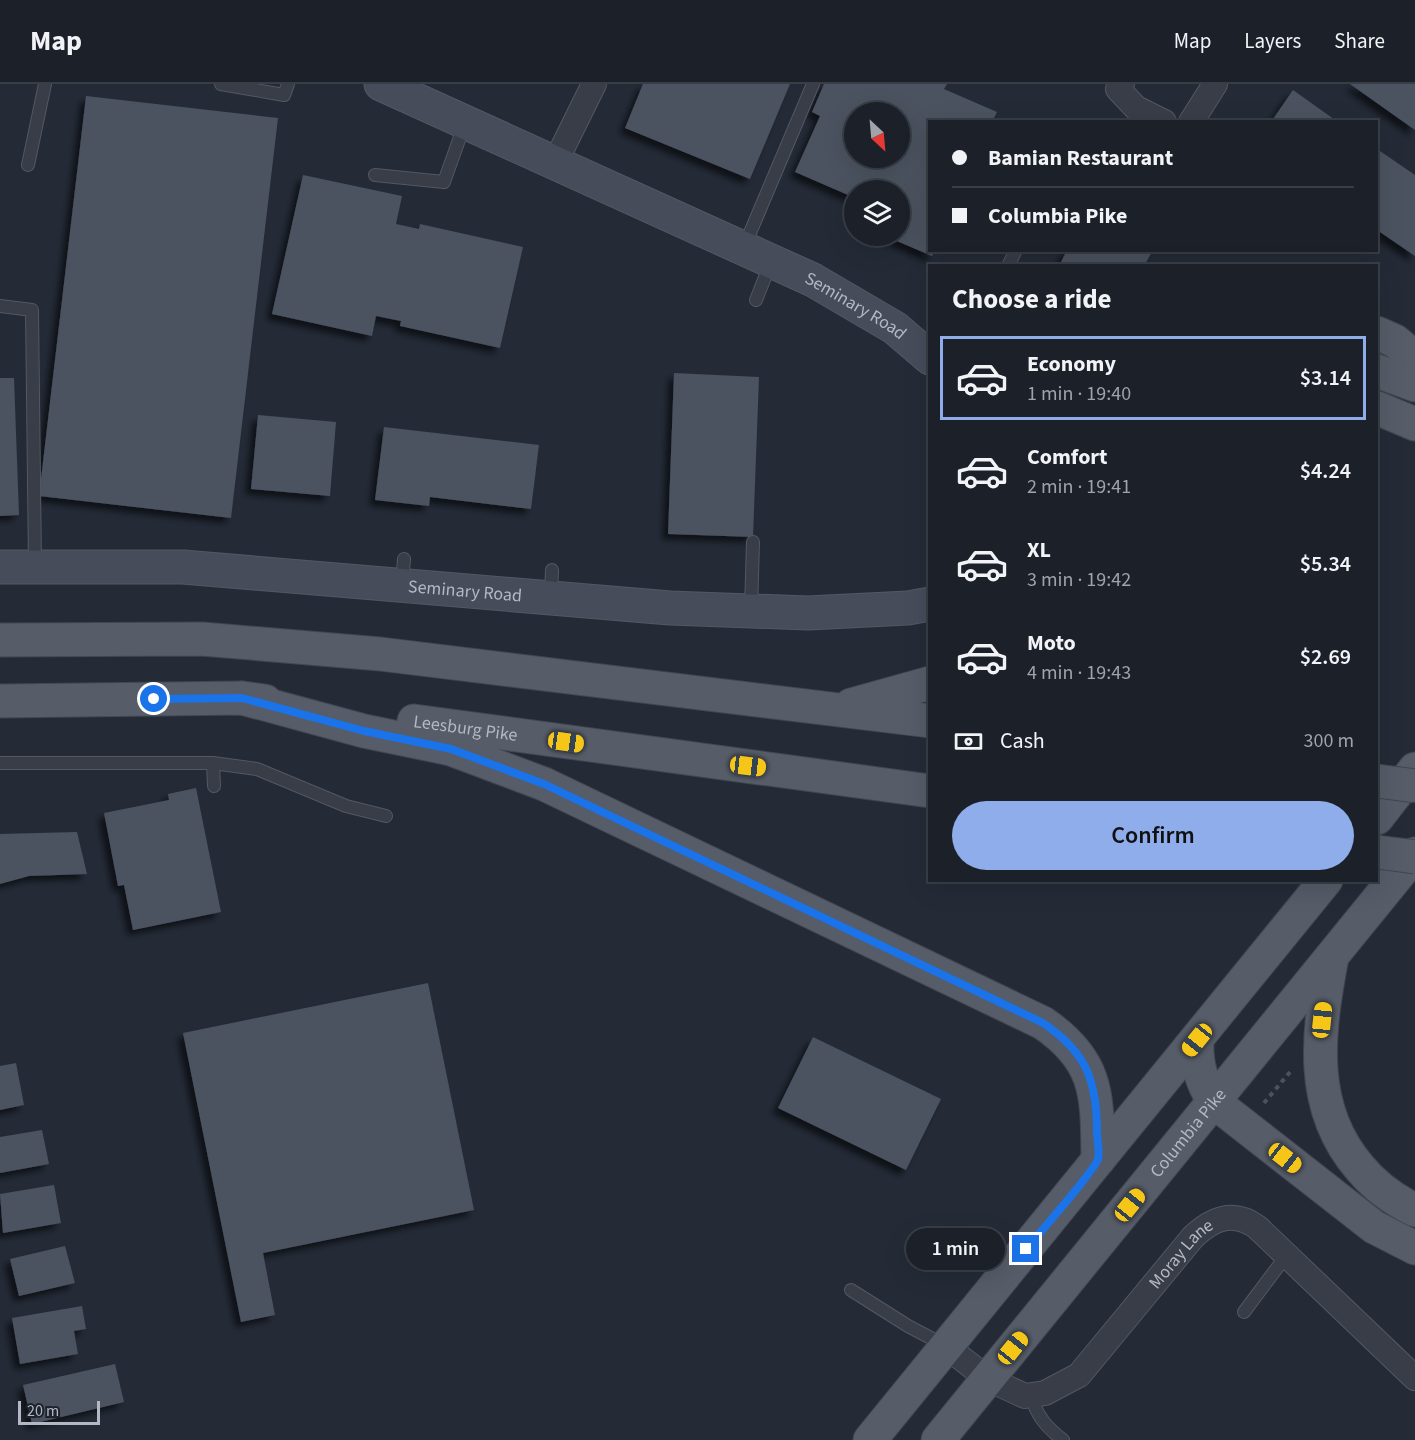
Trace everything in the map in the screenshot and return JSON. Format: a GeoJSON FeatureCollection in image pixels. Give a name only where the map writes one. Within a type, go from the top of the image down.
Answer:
{"type":"FeatureCollection","features":[{"type":"Feature","properties":{"kind":"main road"},"geometry":{"type":"LineString","coordinates":[[1378,333],[1395,341],[1415,358]]}},
{"type":"Feature","properties":{"kind":"main road"},"geometry":{"type":"LineString","coordinates":[[1378,371],[1415,385]]}},
{"type":"Feature","properties":{"kind":"main road"},"geometry":{"type":"LineString","coordinates":[[1378,408],[1415,424]]}},
{"type":"Feature","properties":{"kind":"main road"},"geometry":{"type":"LineString","coordinates":[[0,640],[214,640],[380,654],[928,720]]}},
{"type":"Feature","properties":{"kind":"main road"},"geometry":{"type":"LineString","coordinates":[[838,708],[928,684]]}},
{"type":"Feature","properties":{"kind":"main road"},"geometry":{"type":"LineString","coordinates":[[242,698],[364,731],[451,749],[544,784],[1043,1023],[1068,1042],[1078,1053],[1089,1072],[1097,1115],[1098,1160]]}},
{"type":"Feature","properties":{"kind":"main road","name":"Leesburg Pike"},"geometry":{"type":"LineString","coordinates":[[0,701],[242,698],[928,791]]}},
{"type":"Feature","properties":{"kind":"main road"},"geometry":{"type":"LineString","coordinates":[[1378,817],[1415,769]]}},
{"type":"Feature","properties":{"kind":"main road"},"geometry":{"type":"LineString","coordinates":[[1378,781],[1415,786]]}},
{"type":"Feature","properties":{"kind":"main road"},"geometry":{"type":"LineString","coordinates":[[1378,852],[1415,856]]}},
{"type":"Feature","properties":{"kind":"main road","name":"Columbia Pike"},"geometry":{"type":"LineString","coordinates":[[938,1440],[1415,856]]}},
{"type":"Feature","properties":{"kind":"main road"},"geometry":{"type":"LineString","coordinates":[[870,1440],[1324,882]]}},
{"type":"Feature","properties":{"kind":"main road"},"geometry":{"type":"LineString","coordinates":[[1332,955],[1325,996],[1321,1048],[1321,1075],[1328,1112],[1343,1149],[1374,1184],[1415,1209]]}},
{"type":"Feature","properties":{"kind":"main road"},"geometry":{"type":"LineString","coordinates":[[1197,1040],[1196,1060],[1199,1074],[1215,1102],[1374,1227],[1415,1248]]}},
{"type":"Feature","properties":{"kind":"street","name":"Seminary Road"},"geometry":{"type":"LineString","coordinates":[[381,84],[813,280],[895,328],[928,356]]}},
{"type":"Feature","properties":{"kind":"street"},"geometry":{"type":"LineString","coordinates":[[555,164],[594,84]]}},
{"type":"Feature","properties":{"kind":"street"},"geometry":{"type":"LineString","coordinates":[[1192,120],[1215,84]]}},
{"type":"Feature","properties":{"kind":"street"},"geometry":{"type":"LineString","coordinates":[[1117,86],[1136,108],[1160,120]]}},
{"type":"Feature","properties":{"kind":"street","name":"Seminary Road"},"geometry":{"type":"LineString","coordinates":[[0,567],[183,567],[403,571],[551,584],[670,608],[808,613],[908,608],[928,604]]}},
{"type":"Feature","properties":{"kind":"street","name":"Moray Lane"},"geometry":{"type":"LineString","coordinates":[[1032,1397],[1058,1388],[1079,1375],[1193,1237],[1208,1224],[1224,1217],[1244,1218],[1257,1227],[1415,1378]]}},
{"type":"Feature","properties":{"kind":"street"},"geometry":{"type":"LineString","coordinates":[[947,1347],[988,1379],[1032,1397]]}},
{"type":"Feature","properties":{"kind":"lane"},"geometry":{"type":"LineString","coordinates":[[28,165],[45,84]]}},
{"type":"Feature","properties":{"kind":"lane"},"geometry":{"type":"LineString","coordinates":[[221,84],[284,95],[288,84]]}},
{"type":"Feature","properties":{"kind":"lane"},"geometry":{"type":"LineString","coordinates":[[756,300],[757,254],[813,84]]}},
{"type":"Feature","properties":{"kind":"lane"},"geometry":{"type":"LineString","coordinates":[[375,175],[444,182],[465,122]]}},
{"type":"Feature","properties":{"kind":"lane"},"geometry":{"type":"LineString","coordinates":[[0,306],[32,310],[35,566]]}},
{"type":"Feature","properties":{"kind":"lane"},"geometry":{"type":"LineString","coordinates":[[751,611],[753,542]]}},
{"type":"Feature","properties":{"kind":"lane"},"geometry":{"type":"LineString","coordinates":[[0,763],[213,763],[257,769],[346,806],[386,816]]}},
{"type":"Feature","properties":{"kind":"lane"},"geometry":{"type":"LineString","coordinates":[[213,763],[214,786]]}},
{"type":"Feature","properties":{"kind":"lane"},"geometry":{"type":"LineString","coordinates":[[1244,1312],[1286,1256]]}},
{"type":"Feature","properties":{"kind":"lane"},"geometry":{"type":"LineString","coordinates":[[851,1290],[908,1326],[947,1347]]}},
{"type":"Feature","properties":{"kind":"lane"},"geometry":{"type":"LineString","coordinates":[[1032,1397],[1038,1416],[1063,1440]]}},
{"type":"Feature","properties":{"kind":"path"},"geometry":{"type":"LineString","coordinates":[[1263,1104],[1293,1068]]}},
{"type":"Feature","properties":{"kind":"building"},"geometry":{"type":"Polygon","coordinates":[[[643,84],[790,84],[750,179],[625,128],[643,84]]]}},
{"type":"Feature","properties":{"kind":"building"},"geometry":{"type":"Polygon","coordinates":[[[824,84],[947,84],[944,89],[997,112],[993,120],[928,120],[928,252],[934,252],[932,256],[908,246],[910,180],[844,180],[844,193],[795,172],[820,116],[812,112],[824,84]]]}},
{"type":"Feature","properties":{"kind":"building"},"geometry":{"type":"Polygon","coordinates":[[[1350,84],[1415,84],[1415,130],[1350,84]]]}},
{"type":"Feature","properties":{"kind":"building"},"geometry":{"type":"Polygon","coordinates":[[[1293,90],[1335,120],[1272,120],[1293,90]]]}},
{"type":"Feature","properties":{"kind":"building"},"geometry":{"type":"Polygon","coordinates":[[[86,96],[278,118],[231,518],[39,496],[86,96]]]}},
{"type":"Feature","properties":{"kind":"building"},"geometry":{"type":"Polygon","coordinates":[[[1378,150],[1415,175],[1415,256],[1378,231],[1378,150]]]}},
{"type":"Feature","properties":{"kind":"building"},"geometry":{"type":"Polygon","coordinates":[[[303,175],[402,196],[396,224],[419,229],[420,224],[523,247],[500,348],[400,326],[401,321],[376,316],[372,336],[272,314],[303,175]]]}},
{"type":"Feature","properties":{"kind":"building"},"geometry":{"type":"Polygon","coordinates":[[[1066,252],[1152,252],[1145,264],[1060,264],[1066,252]]]}},
{"type":"Feature","properties":{"kind":"building"},"geometry":{"type":"Polygon","coordinates":[[[674,373],[759,377],[753,537],[668,534],[674,373]]]}},
{"type":"Feature","properties":{"kind":"building"},"geometry":{"type":"Polygon","coordinates":[[[0,378],[14,378],[19,515],[0,516],[0,378]]]}},
{"type":"Feature","properties":{"kind":"building"},"geometry":{"type":"Polygon","coordinates":[[[258,415],[336,422],[330,496],[251,489],[258,415]]]}},
{"type":"Feature","properties":{"kind":"building"},"geometry":{"type":"Polygon","coordinates":[[[384,427],[539,445],[531,509],[430,497],[429,506],[375,500],[384,427]]]}},
{"type":"Feature","properties":{"kind":"building"},"geometry":{"type":"Polygon","coordinates":[[[196,788],[221,912],[133,930],[124,885],[118,886],[104,813],[169,800],[168,794],[196,788]]]}},
{"type":"Feature","properties":{"kind":"building"},"geometry":{"type":"Polygon","coordinates":[[[77,832],[87,874],[29,876],[0,884],[0,834],[77,832]]]}},
{"type":"Feature","properties":{"kind":"building"},"geometry":{"type":"Polygon","coordinates":[[[428,983],[474,1210],[263,1253],[275,1315],[241,1322],[183,1033],[428,983]]]}},
{"type":"Feature","properties":{"kind":"building"},"geometry":{"type":"Polygon","coordinates":[[[813,1037],[941,1099],[906,1170],[778,1108],[813,1037]]]}},
{"type":"Feature","properties":{"kind":"building"},"geometry":{"type":"Polygon","coordinates":[[[16,1063],[24,1105],[0,1110],[0,1066],[16,1063]]]}},
{"type":"Feature","properties":{"kind":"building"},"geometry":{"type":"Polygon","coordinates":[[[42,1130],[49,1164],[0,1173],[0,1137],[42,1130]]]}},
{"type":"Feature","properties":{"kind":"building"},"geometry":{"type":"Polygon","coordinates":[[[54,1185],[61,1223],[3,1233],[0,1194],[54,1185]]]}},
{"type":"Feature","properties":{"kind":"building"},"geometry":{"type":"Polygon","coordinates":[[[65,1246],[75,1283],[19,1296],[10,1259],[65,1246]]]}},
{"type":"Feature","properties":{"kind":"building"},"geometry":{"type":"Polygon","coordinates":[[[82,1306],[86,1329],[74,1331],[78,1354],[20,1364],[12,1318],[82,1306]]]}},
{"type":"Feature","properties":{"kind":"building"},"geometry":{"type":"Polygon","coordinates":[[[115,1364],[124,1402],[32,1424],[23,1385],[115,1364]]]}},
{"type":"Feature","properties":{"kind":"route"},"geometry":{"type":"LineString","coordinates":[[154,699],[242,698],[364,731],[451,749],[544,784],[687,855],[1043,1023],[1068,1042],[1078,1053],[1089,1072],[1095,1095],[1098,1160],[1026,1249]]}}]}
